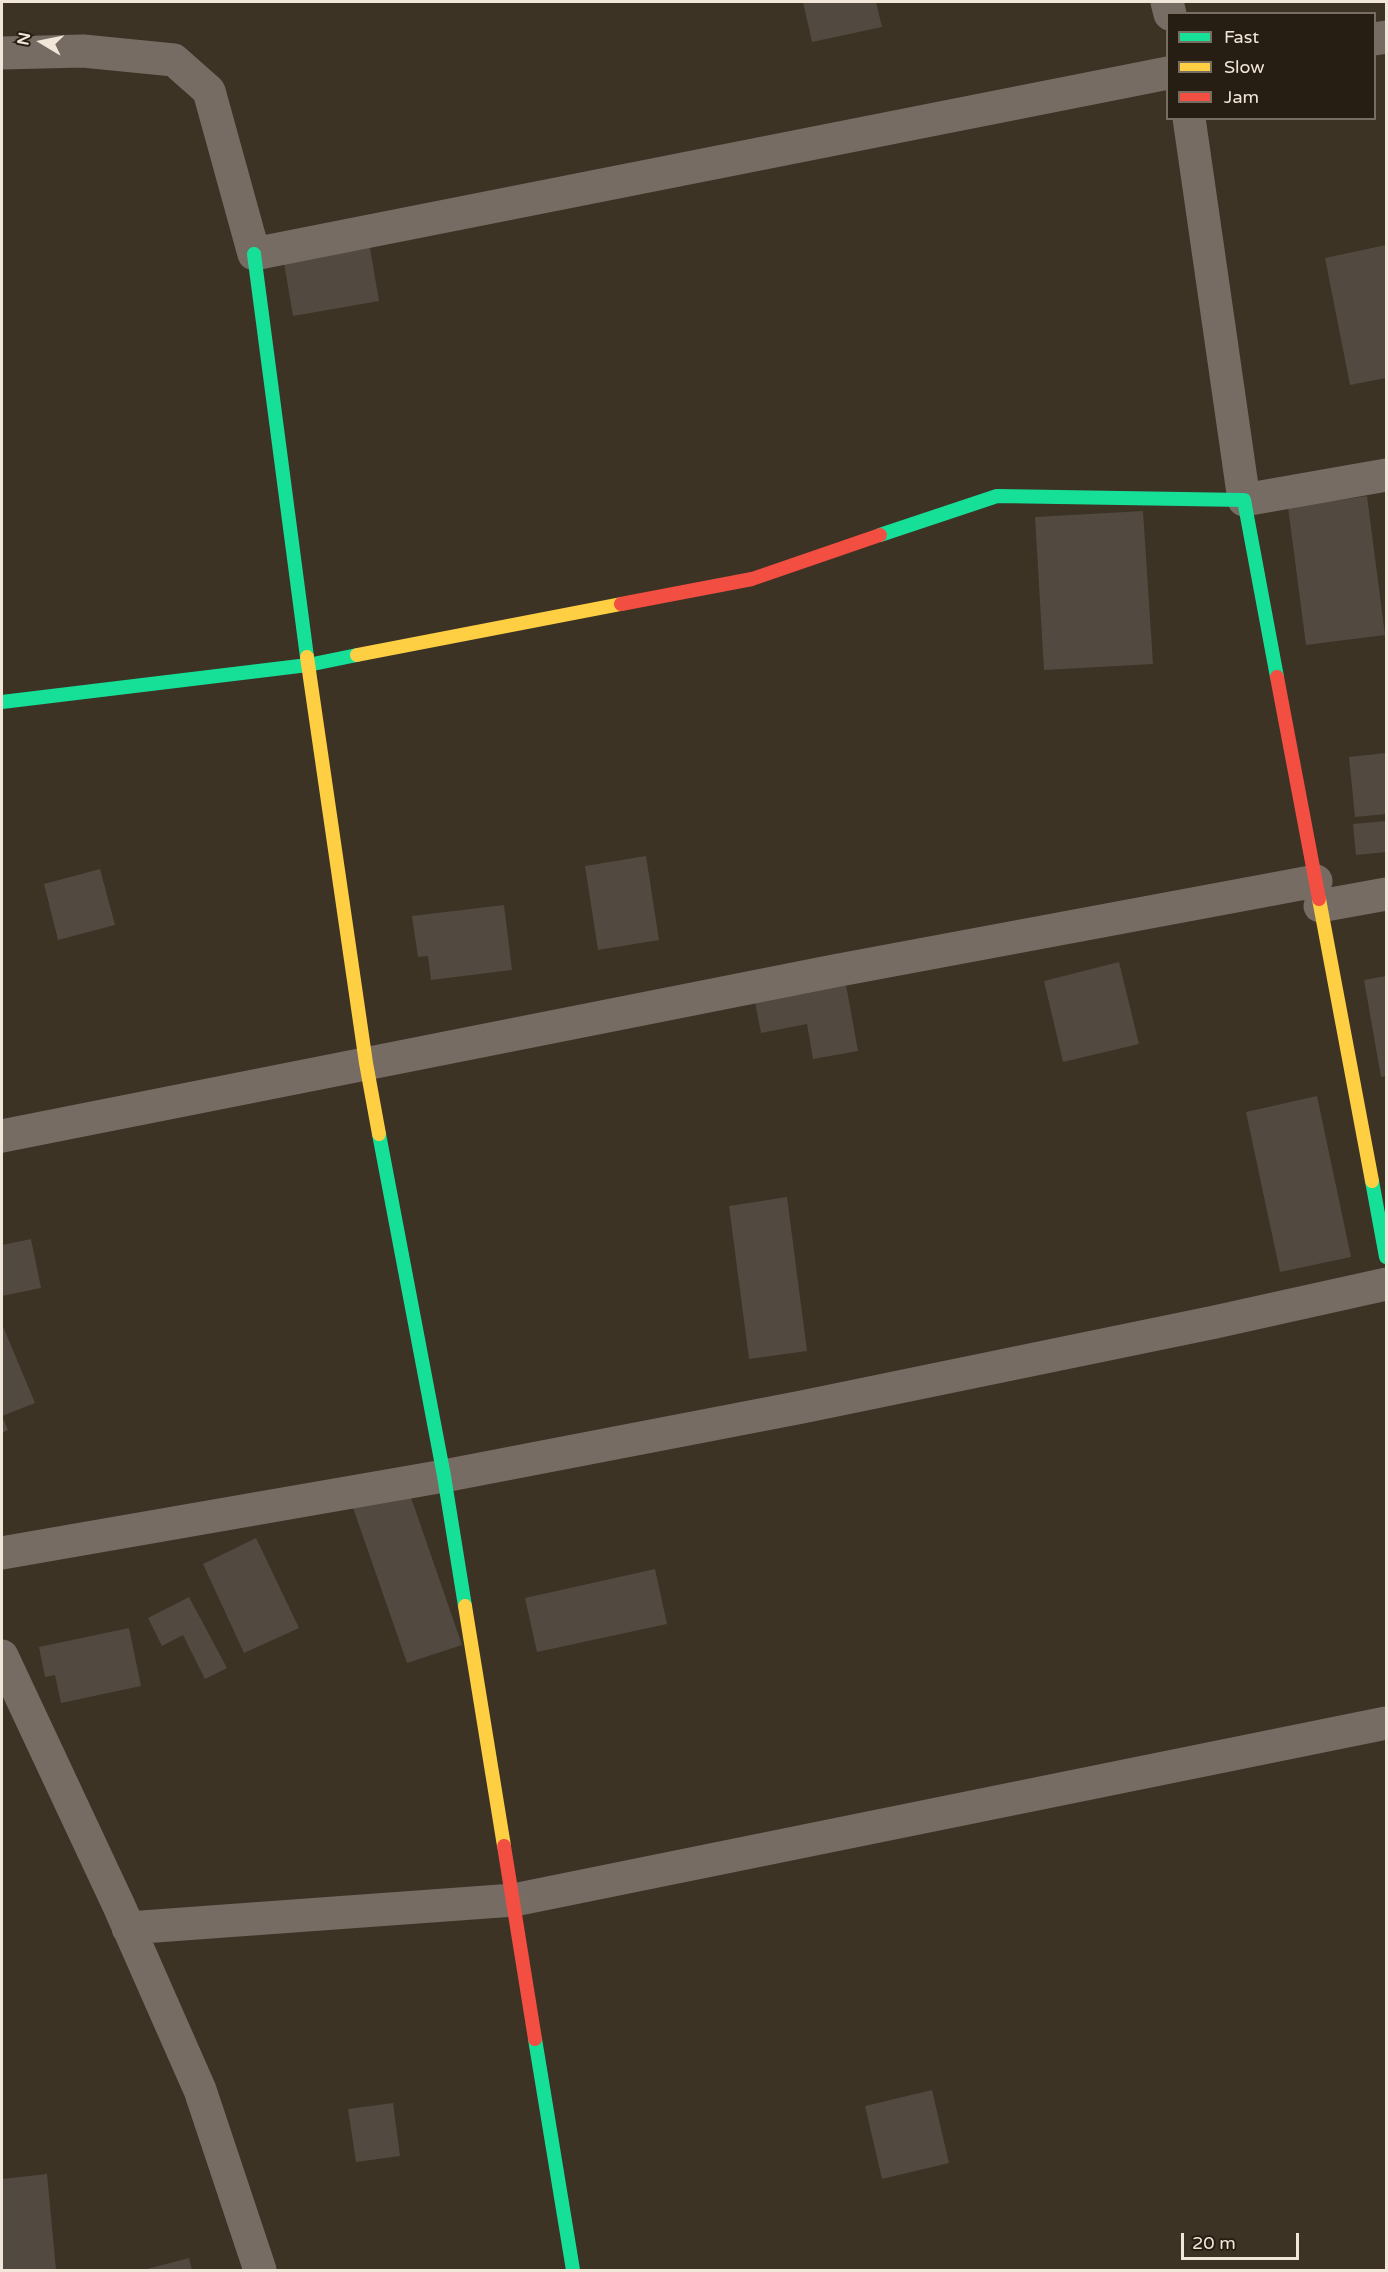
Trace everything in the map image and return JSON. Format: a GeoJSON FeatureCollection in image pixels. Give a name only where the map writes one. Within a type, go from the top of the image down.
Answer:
{"type":"FeatureCollection","features":[{"type":"Feature","properties":{"kind":"street"},"geometry":{"type":"LineString","coordinates":[[2,53],[83,51],[174,60],[209,91],[254,254],[308,665],[366,1063],[444,1476],[573,2271]]}},
{"type":"Feature","properties":{"kind":"street"},"geometry":{"type":"LineString","coordinates":[[254,254],[1166,73]]}},
{"type":"Feature","properties":{"kind":"street"},"geometry":{"type":"LineString","coordinates":[[1189,120],[1244,500],[1386,1257]]}},
{"type":"Feature","properties":{"kind":"street"},"geometry":{"type":"LineString","coordinates":[[2,702],[308,665],[752,579],[997,496],[1244,500],[1386,475]]}},
{"type":"Feature","properties":{"kind":"street"},"geometry":{"type":"LineString","coordinates":[[2,1136],[810,976],[1318,893],[1386,894]]}},
{"type":"Feature","properties":{"kind":"street"},"geometry":{"type":"LineString","coordinates":[[2,1553],[444,1476],[825,1402],[1386,1284]]}},
{"type":"Feature","properties":{"kind":"street"},"geometry":{"type":"LineString","coordinates":[[2,1656],[200,2090],[260,2271]]}},
{"type":"Feature","properties":{"kind":"street"},"geometry":{"type":"LineString","coordinates":[[128,1928],[514,1900],[1386,1723]]}},
{"type":"Feature","properties":{"kind":"building"},"geometry":{"type":"Polygon","coordinates":[[[803,2],[876,2],[882,27],[812,42],[803,2]]]}},
{"type":"Feature","properties":{"kind":"building"},"geometry":{"type":"Polygon","coordinates":[[[369,242],[379,301],[293,316],[283,257],[369,242]]]}},
{"type":"Feature","properties":{"kind":"building"},"geometry":{"type":"Polygon","coordinates":[[[1386,245],[1386,378],[1350,385],[1325,258],[1386,245]]]}},
{"type":"Feature","properties":{"kind":"building"},"geometry":{"type":"Polygon","coordinates":[[[1367,496],[1385,635],[1306,645],[1288,507],[1367,496]]]}},
{"type":"Feature","properties":{"kind":"building"},"geometry":{"type":"Polygon","coordinates":[[[1143,511],[1153,664],[1044,670],[1035,517],[1143,511]]]}},
{"type":"Feature","properties":{"kind":"building"},"geometry":{"type":"Polygon","coordinates":[[[1386,753],[1386,814],[1355,817],[1349,757],[1386,753]]]}},
{"type":"Feature","properties":{"kind":"building"},"geometry":{"type":"Polygon","coordinates":[[[1386,821],[1386,852],[1356,855],[1353,824],[1386,821]]]}},
{"type":"Feature","properties":{"kind":"building"},"geometry":{"type":"Polygon","coordinates":[[[646,856],[659,940],[598,950],[585,866],[646,856]]]}},
{"type":"Feature","properties":{"kind":"building"},"geometry":{"type":"Polygon","coordinates":[[[100,869],[115,925],[58,940],[44,884],[100,869]]]}},
{"type":"Feature","properties":{"kind":"building"},"geometry":{"type":"Polygon","coordinates":[[[504,905],[512,970],[431,980],[428,956],[418,957],[412,916],[504,905]]]}},
{"type":"Feature","properties":{"kind":"building"},"geometry":{"type":"Polygon","coordinates":[[[1119,962],[1139,1044],[1063,1062],[1044,981],[1119,962]]]}},
{"type":"Feature","properties":{"kind":"building"},"geometry":{"type":"Polygon","coordinates":[[[1386,976],[1386,1076],[1381,1077],[1364,980],[1386,976]]]}},
{"type":"Feature","properties":{"kind":"building"},"geometry":{"type":"Polygon","coordinates":[[[846,985],[858,1051],[813,1059],[807,1024],[761,1033],[755,1002],[846,985]]]}},
{"type":"Feature","properties":{"kind":"building"},"geometry":{"type":"Polygon","coordinates":[[[1317,1096],[1351,1257],[1280,1272],[1246,1112],[1317,1096]]]}},
{"type":"Feature","properties":{"kind":"building"},"geometry":{"type":"Polygon","coordinates":[[[787,1197],[807,1351],[749,1359],[729,1206],[787,1197]]]}},
{"type":"Feature","properties":{"kind":"building"},"geometry":{"type":"Polygon","coordinates":[[[31,1239],[41,1288],[2,1296],[2,1245],[31,1239]]]}},
{"type":"Feature","properties":{"kind":"building"},"geometry":{"type":"Polygon","coordinates":[[[2,1324],[35,1403],[2,1416],[2,1324]]]}},
{"type":"Feature","properties":{"kind":"building"},"geometry":{"type":"Polygon","coordinates":[[[2,1416],[8,1430],[2,1433],[2,1416]]]}},
{"type":"Feature","properties":{"kind":"building"},"geometry":{"type":"Polygon","coordinates":[[[406,1483],[462,1645],[407,1663],[351,1502],[406,1483]]]}},
{"type":"Feature","properties":{"kind":"building"},"geometry":{"type":"Polygon","coordinates":[[[256,1538],[299,1628],[244,1653],[203,1564],[256,1538]]]}},
{"type":"Feature","properties":{"kind":"building"},"geometry":{"type":"Polygon","coordinates":[[[655,1569],[667,1624],[537,1652],[525,1598],[655,1569]]]}},
{"type":"Feature","properties":{"kind":"building"},"geometry":{"type":"Polygon","coordinates":[[[189,1597],[227,1668],[205,1679],[183,1635],[162,1646],[148,1618],[189,1597]]]}},
{"type":"Feature","properties":{"kind":"building"},"geometry":{"type":"Polygon","coordinates":[[[129,1628],[141,1686],[61,1703],[55,1675],[45,1677],[39,1647],[129,1628]]]}},
{"type":"Feature","properties":{"kind":"building"},"geometry":{"type":"Polygon","coordinates":[[[932,2090],[949,2163],[882,2179],[865,2106],[932,2090]]]}},
{"type":"Feature","properties":{"kind":"building"},"geometry":{"type":"Polygon","coordinates":[[[393,2103],[400,2156],[356,2162],[348,2109],[393,2103]]]}},
{"type":"Feature","properties":{"kind":"building"},"geometry":{"type":"Polygon","coordinates":[[[47,2174],[56,2270],[2,2270],[2,2179],[47,2174]]]}},
{"type":"Feature","properties":{"kind":"building"},"geometry":{"type":"Polygon","coordinates":[[[189,2258],[192,2270],[143,2270],[189,2258]]]}},
{"type":"Feature","properties":{"kind":"traffic: fast"},"geometry":{"type":"LineString","coordinates":[[254,254],[307,657]]}},
{"type":"Feature","properties":{"kind":"traffic: fast"},"geometry":{"type":"LineString","coordinates":[[880,535],[997,496],[1244,500],[1277,677]]}},
{"type":"Feature","properties":{"kind":"traffic: fast"},"geometry":{"type":"LineString","coordinates":[[2,702],[308,665],[357,655]]}},
{"type":"Feature","properties":{"kind":"traffic: fast"},"geometry":{"type":"LineString","coordinates":[[379,1134],[444,1476],[465,1606]]}},
{"type":"Feature","properties":{"kind":"traffic: fast"},"geometry":{"type":"LineString","coordinates":[[1372,1181],[1386,1257]]}},
{"type":"Feature","properties":{"kind":"traffic: fast"},"geometry":{"type":"LineString","coordinates":[[535,2039],[573,2270]]}},
{"type":"Feature","properties":{"kind":"traffic: slow"},"geometry":{"type":"LineString","coordinates":[[357,655],[621,604]]}},
{"type":"Feature","properties":{"kind":"traffic: slow"},"geometry":{"type":"LineString","coordinates":[[307,657],[366,1063],[379,1134]]}},
{"type":"Feature","properties":{"kind":"traffic: slow"},"geometry":{"type":"LineString","coordinates":[[1319,899],[1372,1181]]}},
{"type":"Feature","properties":{"kind":"traffic: slow"},"geometry":{"type":"LineString","coordinates":[[465,1606],[504,1846]]}},
{"type":"Feature","properties":{"kind":"traffic: jam"},"geometry":{"type":"LineString","coordinates":[[621,604],[752,579],[880,535]]}},
{"type":"Feature","properties":{"kind":"traffic: jam"},"geometry":{"type":"LineString","coordinates":[[1277,677],[1319,899]]}},
{"type":"Feature","properties":{"kind":"traffic: jam"},"geometry":{"type":"LineString","coordinates":[[504,1846],[535,2039]]}}]}
